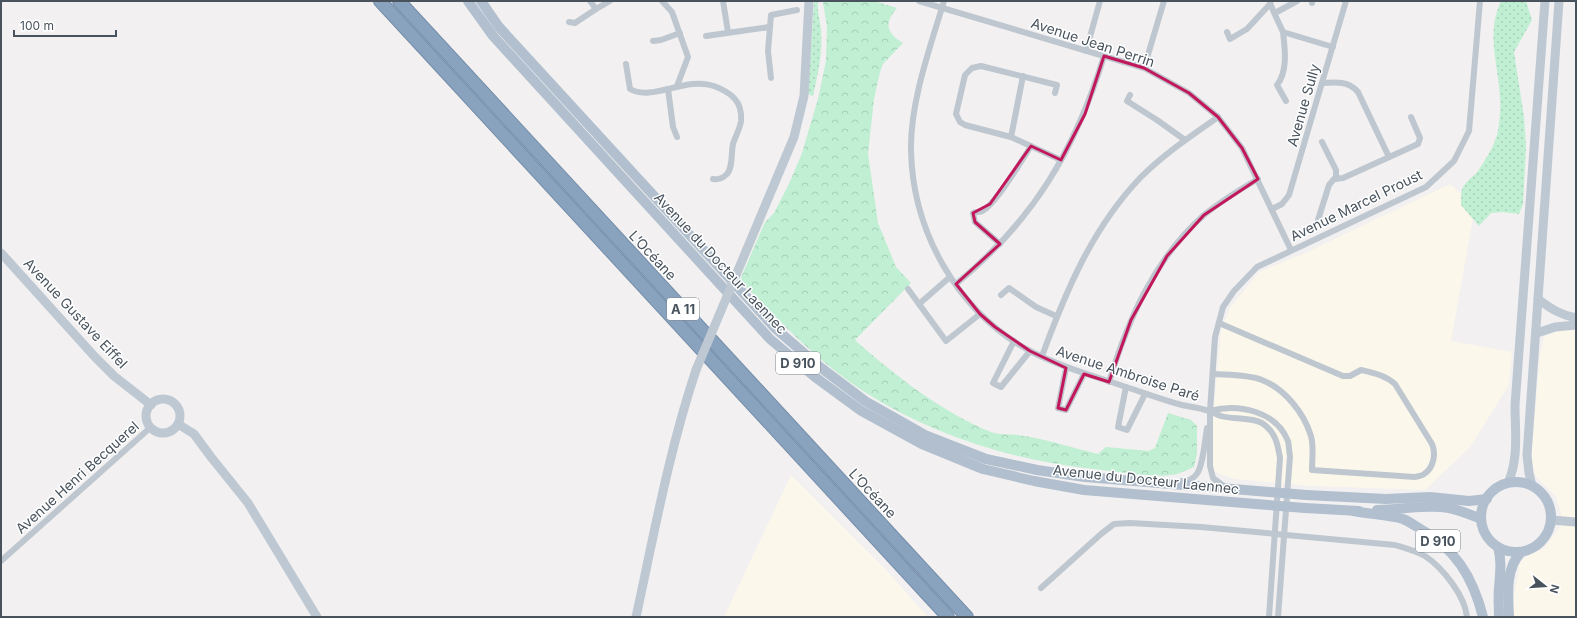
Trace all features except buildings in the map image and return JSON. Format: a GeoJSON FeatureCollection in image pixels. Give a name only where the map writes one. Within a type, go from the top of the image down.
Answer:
{"type":"FeatureCollection","features":[{"type":"Feature","properties":{"kind":"highway","name":"L’Océane"},"geometry":{"type":"LineString","coordinates":[[380,1],[948,617]]}},
{"type":"Feature","properties":{"kind":"highway","name":"L’Océane"},"geometry":{"type":"LineString","coordinates":[[399,1],[967,617]]}},
{"type":"Feature","properties":{"kind":"main road","name":"Avenue du Docteur Laennec"},"geometry":{"type":"LineString","coordinates":[[468,1],[493,36],[770,339],[815,377],[860,410],[928,447],[983,469],[1034,481],[1084,490],[1354,511],[1389,510],[1430,506],[1450,508],[1467,513],[1481,520]]}},
{"type":"Feature","properties":{"kind":"main road","name":"Avenue du Docteur Laennec"},"geometry":{"type":"LineString","coordinates":[[481,1],[500,27],[776,329],[826,371],[865,401],[927,436],[986,458],[1037,470],[1085,477],[1306,495],[1386,499],[1430,497],[1469,502],[1487,499]]}},
{"type":"Feature","properties":{"kind":"main road"},"geometry":{"type":"LineString","coordinates":[[636,617],[672,451],[682,412],[696,370],[755,232],[798,124],[804,96],[809,1]]}},
{"type":"Feature","properties":{"kind":"main road"},"geometry":{"type":"LineString","coordinates":[[1508,483],[1513,471],[1516,455],[1515,405],[1545,1]]}},
{"type":"Feature","properties":{"kind":"main road"},"geometry":{"type":"LineString","coordinates":[[1532,486],[1527,455],[1537,333],[1538,299],[1559,1]]}},
{"type":"Feature","properties":{"kind":"main road","name":"Avenue Gustave Eiffel"},"geometry":{"type":"LineString","coordinates":[[1,253],[95,357],[114,376],[151,405]]}},
{"type":"Feature","properties":{"kind":"main road"},"geometry":{"type":"LineString","coordinates":[[1538,299],[1551,309],[1563,315],[1576,318]]}},
{"type":"Feature","properties":{"kind":"main road"},"geometry":{"type":"LineString","coordinates":[[1537,333],[1555,327],[1576,325]]}},
{"type":"Feature","properties":{"kind":"main road"},"geometry":{"type":"LineString","coordinates":[[160,400],[170,401],[175,404],[180,413],[178,424],[175,428],[165,433],[151,427],[147,414],[151,405],[160,400]]}},
{"type":"Feature","properties":{"kind":"main road"},"geometry":{"type":"LineString","coordinates":[[178,424],[194,434],[248,503],[318,617]]}},
{"type":"Feature","properties":{"kind":"main road"},"geometry":{"type":"LineString","coordinates":[[1516,482],[1532,486],[1547,500],[1551,520],[1549,529],[1541,541],[1530,549],[1521,552],[1506,550],[1498,547],[1490,540],[1484,530],[1481,520],[1482,512],[1487,499],[1496,489],[1508,483],[1516,482]]}},
{"type":"Feature","properties":{"kind":"main road","name":"D 910"},"geometry":{"type":"LineString","coordinates":[[1354,511],[1403,519],[1429,534],[1449,549],[1461,563],[1471,580],[1479,598],[1483,617]]}},
{"type":"Feature","properties":{"kind":"main road"},"geometry":{"type":"LineString","coordinates":[[1551,520],[1576,522]]}},
{"type":"Feature","properties":{"kind":"main road"},"geometry":{"type":"LineString","coordinates":[[1498,547],[1501,555],[1499,617]]}},
{"type":"Feature","properties":{"kind":"main road"},"geometry":{"type":"LineString","coordinates":[[1509,617],[1508,589],[1511,572],[1517,556],[1521,552]]}},
{"type":"Feature","properties":{"kind":"street"},"geometry":{"type":"LineString","coordinates":[[590,1],[596,9]]}},
{"type":"Feature","properties":{"kind":"street"},"geometry":{"type":"LineString","coordinates":[[569,22],[575,23],[610,1]]}},
{"type":"Feature","properties":{"kind":"street"},"geometry":{"type":"LineString","coordinates":[[662,1],[672,12],[688,57],[677,86]]}},
{"type":"Feature","properties":{"kind":"street"},"geometry":{"type":"LineString","coordinates":[[723,1],[728,32]]}},
{"type":"Feature","properties":{"kind":"street","name":"Avenue Jean Perrin"},"geometry":{"type":"LineString","coordinates":[[919,1],[1144,68],[1189,93],[1218,117],[1242,148],[1291,250]]}},
{"type":"Feature","properties":{"kind":"street","name":"Avenue Ambroise Paré"},"geometry":{"type":"LineString","coordinates":[[944,1],[917,96],[912,122],[911,150],[913,181],[920,210],[942,265],[980,314],[1014,341],[1030,351],[1066,368],[1145,394],[1182,405],[1210,411],[1220,416],[1250,419],[1266,426],[1277,443],[1280,458],[1268,617]]}},
{"type":"Feature","properties":{"kind":"street"},"geometry":{"type":"LineString","coordinates":[[1086,51],[1100,1]]}},
{"type":"Feature","properties":{"kind":"street"},"geometry":{"type":"LineString","coordinates":[[1144,68],[1164,1]]}},
{"type":"Feature","properties":{"kind":"street"},"geometry":{"type":"LineString","coordinates":[[1275,13],[1298,1]]}},
{"type":"Feature","properties":{"kind":"street","name":"Avenue Sully"},"geometry":{"type":"LineString","coordinates":[[1272,209],[1282,204],[1289,195],[1346,1]]}},
{"type":"Feature","properties":{"kind":"street","name":"Avenue Marcel Proust"},"geometry":{"type":"LineString","coordinates":[[1226,488],[1213,478],[1210,466],[1210,411],[1215,337],[1223,307],[1234,291],[1257,267],[1426,187],[1454,161],[1469,131],[1480,1]]}},
{"type":"Feature","properties":{"kind":"street"},"geometry":{"type":"LineString","coordinates":[[1226,32],[1230,39],[1248,29],[1270,3],[1283,32],[1285,49],[1284,66],[1281,80],[1277,85],[1286,101]]}},
{"type":"Feature","properties":{"kind":"street"},"geometry":{"type":"LineString","coordinates":[[771,78],[768,51],[771,15],[797,10]]}},
{"type":"Feature","properties":{"kind":"street"},"geometry":{"type":"LineString","coordinates":[[706,36],[770,27]]}},
{"type":"Feature","properties":{"kind":"street"},"geometry":{"type":"LineString","coordinates":[[1283,32],[1333,47]]}},
{"type":"Feature","properties":{"kind":"street"},"geometry":{"type":"LineString","coordinates":[[653,41],[661,40],[680,33]]}},
{"type":"Feature","properties":{"kind":"street"},"geometry":{"type":"LineString","coordinates":[[956,284],[977,267],[1000,244],[1040,195],[1075,136],[1097,82],[1104,56]]}},
{"type":"Feature","properties":{"kind":"street"},"geometry":{"type":"LineString","coordinates":[[626,64],[630,89],[637,93],[648,93],[683,84],[704,84],[713,86],[733,95],[739,105],[741,122],[733,143],[730,166],[726,174],[718,180],[713,179]]}},
{"type":"Feature","properties":{"kind":"street"},"geometry":{"type":"LineString","coordinates":[[1055,93],[1056,85],[981,66],[972,68],[966,75],[956,114],[960,122],[966,125],[1011,137],[1061,160]]}},
{"type":"Feature","properties":{"kind":"street"},"geometry":{"type":"LineString","coordinates":[[1011,137],[1023,76]]}},
{"type":"Feature","properties":{"kind":"street"},"geometry":{"type":"LineString","coordinates":[[1322,83],[1342,82],[1354,88],[1358,92],[1389,157]]}},
{"type":"Feature","properties":{"kind":"street"},"geometry":{"type":"LineString","coordinates":[[668,89],[673,127],[677,137]]}},
{"type":"Feature","properties":{"kind":"street"},"geometry":{"type":"LineString","coordinates":[[1130,95],[1127,101],[1185,140]]}},
{"type":"Feature","properties":{"kind":"street"},"geometry":{"type":"LineString","coordinates":[[1042,356],[1056,316],[1078,268],[1107,218],[1142,176],[1185,140],[1218,117]]}},
{"type":"Feature","properties":{"kind":"street"},"geometry":{"type":"LineString","coordinates":[[1318,220],[1329,185],[1334,179],[1343,178],[1414,147],[1420,141],[1410,117]]}},
{"type":"Feature","properties":{"kind":"street"},"geometry":{"type":"LineString","coordinates":[[1322,142],[1336,170],[1336,179]]}},
{"type":"Feature","properties":{"kind":"street"},"geometry":{"type":"LineString","coordinates":[[1000,244],[975,222],[973,213],[983,210],[990,204],[1006,184],[1030,146]]}},
{"type":"Feature","properties":{"kind":"street"},"geometry":{"type":"LineString","coordinates":[[1109,382],[1131,320],[1152,278],[1167,256],[1184,235],[1204,215],[1228,197],[1258,179]]}},
{"type":"Feature","properties":{"kind":"street"},"geometry":{"type":"LineString","coordinates":[[919,304],[950,277]]}},
{"type":"Feature","properties":{"kind":"street"},"geometry":{"type":"LineString","coordinates":[[1001,295],[1009,288],[1036,307],[1056,316]]}},
{"type":"Feature","properties":{"kind":"street"},"geometry":{"type":"LineString","coordinates":[[908,289],[946,341],[980,314]]}},
{"type":"Feature","properties":{"kind":"street"},"geometry":{"type":"LineString","coordinates":[[1212,374],[1242,376],[1261,380],[1278,389],[1295,405],[1304,420],[1311,437],[1313,456],[1312,470],[1415,477],[1424,475],[1429,469],[1433,460],[1434,450],[1432,444],[1395,384],[1381,374],[1361,370],[1350,376],[1343,376],[1219,323]]}},
{"type":"Feature","properties":{"kind":"street"},"geometry":{"type":"LineString","coordinates":[[1014,341],[993,383],[1000,388],[1030,351]]}},
{"type":"Feature","properties":{"kind":"street"},"geometry":{"type":"LineString","coordinates":[[1066,368],[1058,408],[1066,410],[1084,374]]}},
{"type":"Feature","properties":{"kind":"street"},"geometry":{"type":"LineString","coordinates":[[1126,387],[1118,427],[1126,430],[1145,394]]}},
{"type":"Feature","properties":{"kind":"street"},"geometry":{"type":"LineString","coordinates":[[1210,411],[1221,408],[1237,408],[1258,412],[1277,424],[1288,441],[1290,456],[1278,617]]}},
{"type":"Feature","properties":{"kind":"street","name":"Avenue Marcel Proust"},"geometry":{"type":"LineString","coordinates":[[1119,479],[1188,481],[1197,475],[1210,411]]}},
{"type":"Feature","properties":{"kind":"street","name":"Avenue Henri Becquerel"},"geometry":{"type":"LineString","coordinates":[[1,561],[151,427]]}},
{"type":"Feature","properties":{"kind":"street"},"geometry":{"type":"LineString","coordinates":[[1041,588],[1100,534],[1114,524],[1130,523],[1177,526],[1274,533],[1395,545],[1424,556],[1441,569],[1456,589],[1466,611],[1467,617]]}},
{"type":"Feature","properties":{"kind":"highlighted area"},"geometry":{"type":"Polygon","coordinates":[[[1104,56],[1144,68],[1189,93],[1218,117],[1242,148],[1258,179],[1204,215],[1167,256],[1131,320],[1109,382],[1084,374],[1066,410],[1058,408],[1066,368],[1030,351],[995,327],[980,314],[956,284],[1000,244],[975,222],[973,213],[990,204],[1031,146],[1061,160],[1085,114],[1104,56]]]}},
{"type":"Feature","properties":{"kind":"shaded area"},"geometry":{"type":"Polygon","coordinates":[[[1450,184],[1475,207],[1451,341],[1512,352],[1509,385],[1470,447],[1425,490],[1311,486],[1234,479],[1213,471],[1213,419],[1221,329],[1230,308],[1259,272],[1303,254],[1450,184]]]}},
{"type":"Feature","properties":{"kind":"shaded area"},"geometry":{"type":"Polygon","coordinates":[[[1563,329],[1576,330],[1576,617],[1513,617],[1514,596],[1520,562],[1529,555],[1544,548],[1560,527],[1561,512],[1555,495],[1536,477],[1531,459],[1540,355],[1544,337],[1563,329]]]}},
{"type":"Feature","properties":{"kind":"shaded area"},"geometry":{"type":"Polygon","coordinates":[[[791,475],[886,570],[928,617],[724,617],[791,475]]]}},
{"type":"Feature","properties":{"kind":"green space"},"geometry":{"type":"Polygon","coordinates":[[[814,1],[818,1],[821,46],[820,63],[813,96],[808,94],[814,1]]]}},
{"type":"Feature","properties":{"kind":"green space"},"geometry":{"type":"Polygon","coordinates":[[[825,1],[874,1],[897,8],[890,18],[889,27],[893,35],[903,43],[883,64],[880,72],[874,99],[868,154],[878,223],[896,267],[911,283],[855,340],[919,392],[973,424],[994,433],[1038,438],[1098,454],[1106,447],[1149,451],[1155,448],[1168,413],[1191,420],[1197,426],[1197,454],[1194,467],[1177,474],[1160,476],[1140,475],[1071,466],[1008,454],[948,434],[919,422],[890,407],[846,379],[798,339],[740,280],[765,222],[774,213],[789,184],[802,153],[818,99],[826,61],[827,26],[823,3],[825,1]]]}},
{"type":"Feature","properties":{"kind":"green space"},"geometry":{"type":"Polygon","coordinates":[[[1501,1],[1526,1],[1532,20],[1514,52],[1524,117],[1526,147],[1523,204],[1519,214],[1502,212],[1491,213],[1479,226],[1461,205],[1461,193],[1464,186],[1478,171],[1497,137],[1500,100],[1494,49],[1494,25],[1501,1]]]}}]}
